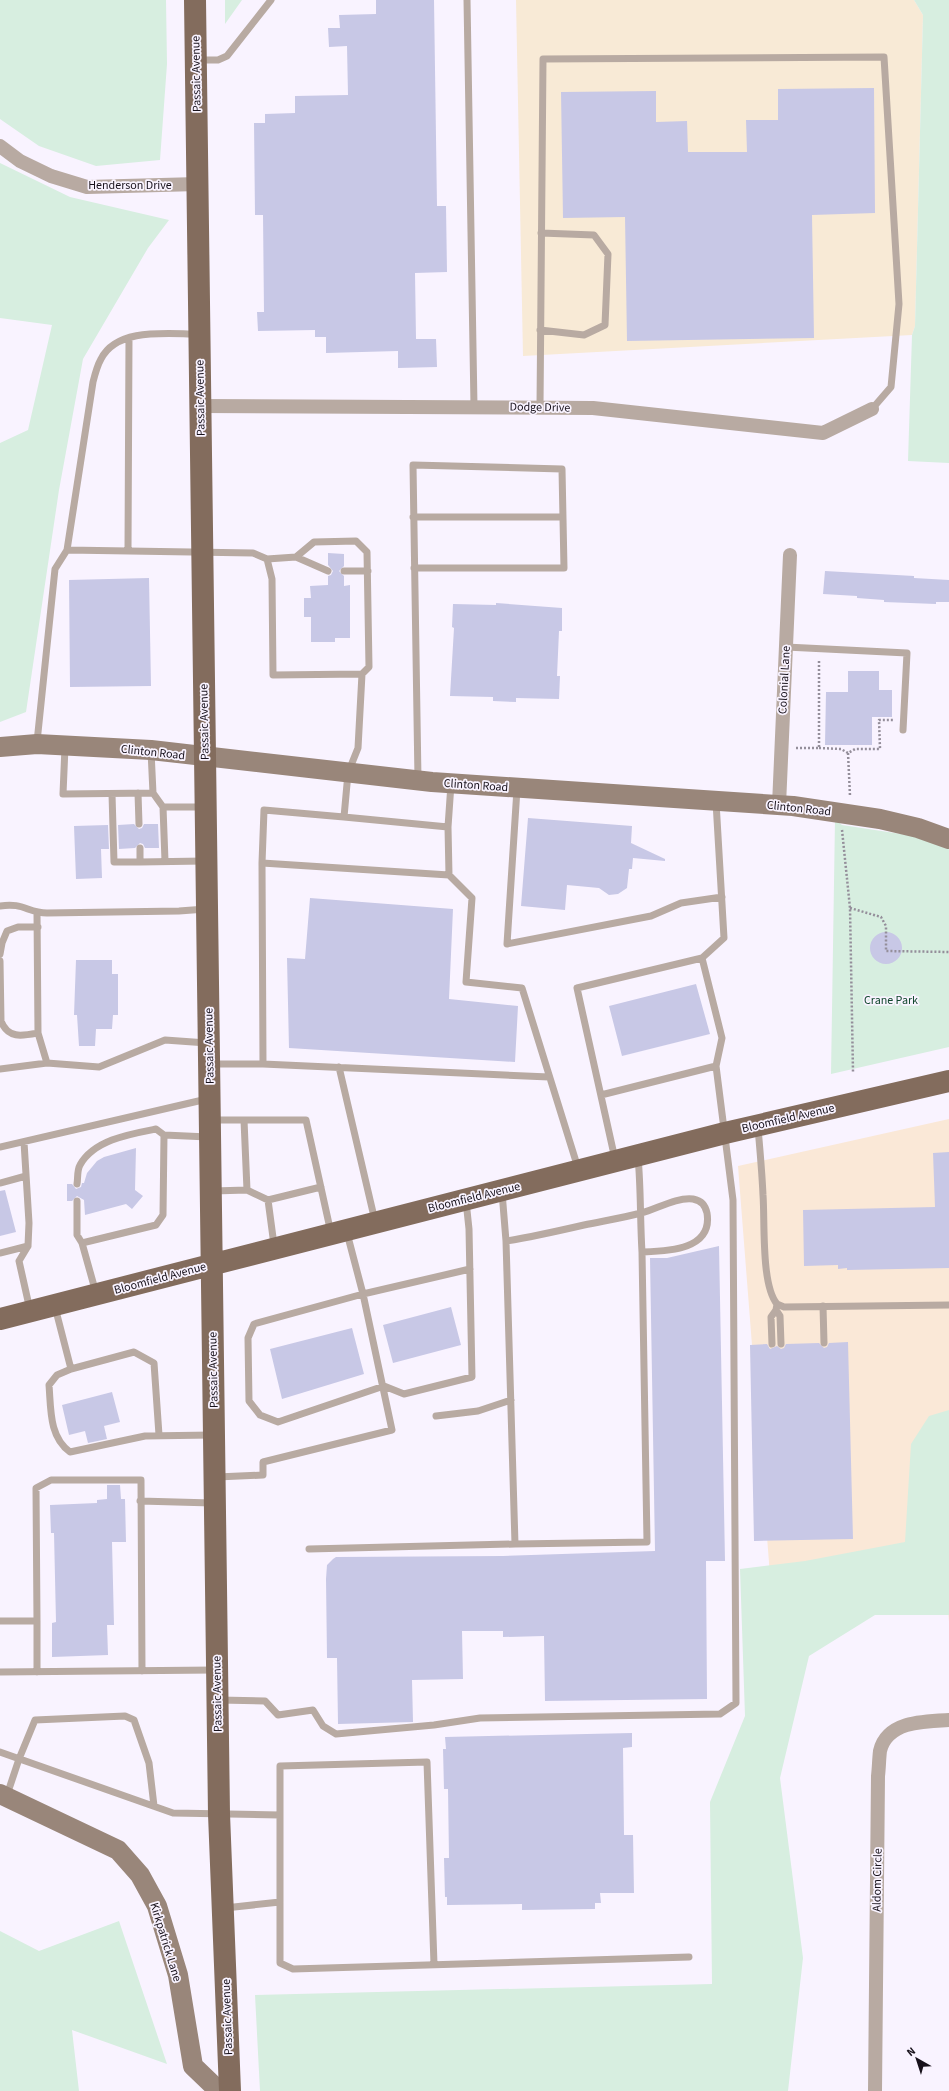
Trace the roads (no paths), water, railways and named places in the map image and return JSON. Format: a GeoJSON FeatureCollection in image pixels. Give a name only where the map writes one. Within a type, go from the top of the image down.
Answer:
{"type":"FeatureCollection","features":[{"type":"Feature","properties":{"kind":"main road","name":"Passaic Avenue"},"geometry":{"type":"LineString","coordinates":[[195,0],[219,1814],[230,2091]]}},
{"type":"Feature","properties":{"kind":"main road","name":"Bloomfield Avenue"},"geometry":{"type":"LineString","coordinates":[[0,1320],[375,1222],[725,1133],[949,1081]]}},
{"type":"Feature","properties":{"kind":"street","name":"Henderson Drive"},"geometry":{"type":"LineString","coordinates":[[0,146],[20,161],[45,173],[87,187],[198,184]]}},
{"type":"Feature","properties":{"kind":"street","name":"Dodge Drive"},"geometry":{"type":"LineString","coordinates":[[200,406],[474,406],[593,408],[823,433],[872,409]]}},
{"type":"Feature","properties":{"kind":"street","name":"Colonial Lane"},"geometry":{"type":"LineString","coordinates":[[779,805],[790,555]]}},
{"type":"Feature","properties":{"kind":"street","name":"Clinton Road"},"geometry":{"type":"LineString","coordinates":[[0,747],[37,744],[151,750],[451,784],[779,805],[846,820],[880,819],[918,828],[949,839]]}},
{"type":"Feature","properties":{"kind":"street","name":"Aldom Circle"},"geometry":{"type":"LineString","coordinates":[[875,2091],[878,1776],[880,1751],[885,1740],[907,1725],[920,1721],[949,1720]]}},
{"type":"Feature","properties":{"kind":"street","name":"Kirkpatrick Lane"},"geometry":{"type":"LineString","coordinates":[[4,1795],[118,1850],[140,1875],[157,1906],[178,1975],[193,2066],[219,2091]]}},
{"type":"Feature","properties":{"kind":"lane"},"geometry":{"type":"LineString","coordinates":[[196,60],[218,60],[227,56],[271,0]]}},
{"type":"Feature","properties":{"kind":"lane"},"geometry":{"type":"LineString","coordinates":[[467,0],[474,406]]}},
{"type":"Feature","properties":{"kind":"lane"},"geometry":{"type":"LineString","coordinates":[[540,407],[543,58],[884,57],[899,304],[891,387],[872,409]]}},
{"type":"Feature","properties":{"kind":"lane"},"geometry":{"type":"LineString","coordinates":[[540,330],[584,335],[606,325],[608,254],[594,235],[541,233]]}},
{"type":"Feature","properties":{"kind":"lane"},"geometry":{"type":"LineString","coordinates":[[37,744],[55,569],[67,550],[93,382],[101,358],[118,341],[148,333],[199,334]]}},
{"type":"Feature","properties":{"kind":"lane"},"geometry":{"type":"LineString","coordinates":[[128,550],[129,338]]}},
{"type":"Feature","properties":{"kind":"lane"},"geometry":{"type":"LineString","coordinates":[[414,568],[564,568],[562,468],[413,465],[413,517],[418,781]]}},
{"type":"Feature","properties":{"kind":"lane"},"geometry":{"type":"LineString","coordinates":[[413,517],[563,517]]}},
{"type":"Feature","properties":{"kind":"lane"},"geometry":{"type":"LineString","coordinates":[[296,557],[314,542],[356,541],[367,552],[369,667],[362,674],[358,748],[348,773],[344,817]]}},
{"type":"Feature","properties":{"kind":"lane"},"geometry":{"type":"LineString","coordinates":[[67,550],[253,553],[267,559],[296,557],[328,571]]}},
{"type":"Feature","properties":{"kind":"lane"},"geometry":{"type":"LineString","coordinates":[[267,559],[272,579],[273,675],[362,674]]}},
{"type":"Feature","properties":{"kind":"lane"},"geometry":{"type":"LineString","coordinates":[[344,571],[368,571]]}},
{"type":"Feature","properties":{"kind":"lane"},"geometry":{"type":"LineString","coordinates":[[786,647],[907,653],[903,730]]}},
{"type":"Feature","properties":{"kind":"lane"},"geometry":{"type":"LineString","coordinates":[[65,745],[63,794],[153,793]]}},
{"type":"Feature","properties":{"kind":"lane"},"geometry":{"type":"LineString","coordinates":[[151,750],[153,793],[163,808],[165,861]]}},
{"type":"Feature","properties":{"kind":"lane"},"geometry":{"type":"LineString","coordinates":[[449,875],[448,827],[451,784]]}},
{"type":"Feature","properties":{"kind":"lane"},"geometry":{"type":"LineString","coordinates":[[517,788],[507,944],[651,916],[681,903],[722,897]]}},
{"type":"Feature","properties":{"kind":"lane"},"geometry":{"type":"LineString","coordinates":[[138,793],[139,824]]}},
{"type":"Feature","properties":{"kind":"lane"},"geometry":{"type":"LineString","coordinates":[[112,794],[114,862],[206,861]]}},
{"type":"Feature","properties":{"kind":"lane"},"geometry":{"type":"LineString","coordinates":[[615,1161],[577,988],[702,958],[724,938],[716,801]]}},
{"type":"Feature","properties":{"kind":"lane"},"geometry":{"type":"LineString","coordinates":[[163,808],[205,806]]}},
{"type":"Feature","properties":{"kind":"lane"},"geometry":{"type":"LineString","coordinates":[[263,1064],[262,863],[264,810],[448,827]]}},
{"type":"Feature","properties":{"kind":"lane"},"geometry":{"type":"LineString","coordinates":[[140,848],[140,862]]}},
{"type":"Feature","properties":{"kind":"lane"},"geometry":{"type":"LineString","coordinates":[[262,863],[449,875],[472,898],[466,982],[522,988],[579,1170]]}},
{"type":"Feature","properties":{"kind":"lane"},"geometry":{"type":"LineString","coordinates":[[0,906],[25,906],[37,913],[179,912],[207,909]]}},
{"type":"Feature","properties":{"kind":"lane"},"geometry":{"type":"LineString","coordinates":[[37,913],[38,1034],[47,1062]]}},
{"type":"Feature","properties":{"kind":"lane"},"geometry":{"type":"LineString","coordinates":[[0,954],[2,943],[7,931],[18,927],[38,927]]}},
{"type":"Feature","properties":{"kind":"lane"},"geometry":{"type":"LineString","coordinates":[[218,1700],[265,1701],[278,1715],[313,1710],[323,1726],[336,1734],[434,1725],[480,1718],[720,1714],[736,1703],[734,1200],[716,1066],[722,1038],[702,958]]}},
{"type":"Feature","properties":{"kind":"lane"},"geometry":{"type":"LineString","coordinates":[[0,961],[1,1021],[4,1029],[11,1034],[19,1036],[38,1034]]}},
{"type":"Feature","properties":{"kind":"lane"},"geometry":{"type":"LineString","coordinates":[[0,1070],[47,1062],[99,1067],[165,1040],[209,1053],[263,1064],[550,1077]]}},
{"type":"Feature","properties":{"kind":"lane"},"geometry":{"type":"LineString","coordinates":[[601,1095],[716,1066]]}},
{"type":"Feature","properties":{"kind":"lane"},"geometry":{"type":"LineString","coordinates":[[339,1067],[375,1222]]}},
{"type":"Feature","properties":{"kind":"lane"},"geometry":{"type":"LineString","coordinates":[[0,1147],[210,1099]]}},
{"type":"Feature","properties":{"kind":"lane"},"geometry":{"type":"LineString","coordinates":[[244,1120],[247,1190]]}},
{"type":"Feature","properties":{"kind":"lane"},"geometry":{"type":"LineString","coordinates":[[77,1184],[78,1167],[87,1156],[102,1145],[131,1134],[156,1129],[164,1134],[210,1129],[244,1120],[306,1120],[321,1187],[362,1294],[384,1386],[392,1430],[263,1462],[263,1475],[215,1476]]}},
{"type":"Feature","properties":{"kind":"lane"},"geometry":{"type":"LineString","coordinates":[[758,1126],[766,1257],[770,1291],[780,1316],[781,1344]]}},
{"type":"Feature","properties":{"kind":"lane"},"geometry":{"type":"LineString","coordinates":[[82,1243],[156,1225],[163,1215],[164,1134]]}},
{"type":"Feature","properties":{"kind":"lane"},"geometry":{"type":"LineString","coordinates":[[24,1142],[29,1223],[28,1246],[19,1261],[31,1311]]}},
{"type":"Feature","properties":{"kind":"lane"},"geometry":{"type":"LineString","coordinates":[[309,1549],[647,1542],[640,1214],[641,1185],[638,1155]]}},
{"type":"Feature","properties":{"kind":"lane"},"geometry":{"type":"LineString","coordinates":[[0,1183],[26,1176]]}},
{"type":"Feature","properties":{"kind":"lane"},"geometry":{"type":"LineString","coordinates":[[211,1192],[247,1190],[268,1200],[321,1187]]}},
{"type":"Feature","properties":{"kind":"lane"},"geometry":{"type":"LineString","coordinates":[[502,1190],[506,1241],[515,1544]]}},
{"type":"Feature","properties":{"kind":"lane"},"geometry":{"type":"LineString","coordinates":[[466,1199],[470,1269],[472,1377],[404,1394],[384,1386],[278,1422],[260,1415],[249,1401],[248,1338],[254,1324],[362,1294],[470,1269]]}},
{"type":"Feature","properties":{"kind":"lane"},"geometry":{"type":"LineString","coordinates":[[506,1241],[640,1214],[683,1200],[694,1199],[702,1202],[706,1207],[708,1218],[704,1236],[695,1243],[666,1251],[642,1252]]}},
{"type":"Feature","properties":{"kind":"lane"},"geometry":{"type":"LineString","coordinates":[[77,1200],[76,1235],[82,1243],[97,1294]]}},
{"type":"Feature","properties":{"kind":"lane"},"geometry":{"type":"LineString","coordinates":[[268,1200],[275,1248]]}},
{"type":"Feature","properties":{"kind":"lane"},"geometry":{"type":"LineString","coordinates":[[0,1253],[28,1246]]}},
{"type":"Feature","properties":{"kind":"lane"},"geometry":{"type":"LineString","coordinates":[[55,1305],[71,1369]]}},
{"type":"Feature","properties":{"kind":"lane"},"geometry":{"type":"LineString","coordinates":[[777,1307],[949,1305]]}},
{"type":"Feature","properties":{"kind":"lane"},"geometry":{"type":"LineString","coordinates":[[823,1306],[824,1343]]}},
{"type":"Feature","properties":{"kind":"lane"},"geometry":{"type":"LineString","coordinates":[[772,1344],[771,1317],[777,1307]]}},
{"type":"Feature","properties":{"kind":"lane"},"geometry":{"type":"LineString","coordinates":[[159,1435],[154,1363],[134,1352],[71,1369],[57,1375],[49,1385],[55,1434],[61,1445],[70,1452],[144,1436],[214,1434]]}},
{"type":"Feature","properties":{"kind":"lane"},"geometry":{"type":"LineString","coordinates":[[436,1416],[478,1412],[511,1400]]}},
{"type":"Feature","properties":{"kind":"lane"},"geometry":{"type":"LineString","coordinates":[[37,1672],[36,1488],[51,1480],[141,1480],[142,1671]]}},
{"type":"Feature","properties":{"kind":"lane"},"geometry":{"type":"LineString","coordinates":[[140,1501],[215,1503]]}},
{"type":"Feature","properties":{"kind":"lane"},"geometry":{"type":"LineString","coordinates":[[0,1621],[36,1621]]}},
{"type":"Feature","properties":{"kind":"lane"},"geometry":{"type":"LineString","coordinates":[[0,1672],[217,1670]]}},
{"type":"Feature","properties":{"kind":"lane"},"geometry":{"type":"LineString","coordinates":[[4,1795],[34,1720],[125,1716],[134,1720],[149,1763],[154,1806]]}},
{"type":"Feature","properties":{"kind":"lane"},"geometry":{"type":"LineString","coordinates":[[0,1752],[173,1813],[280,1815]]}},
{"type":"Feature","properties":{"kind":"lane"},"geometry":{"type":"LineString","coordinates":[[434,1964],[427,1762],[280,1766],[280,1963],[286,1966],[293,1968],[689,1957]]}},
{"type":"Feature","properties":{"kind":"lane"},"geometry":{"type":"LineString","coordinates":[[223,1908],[280,1902]]}},
{"type":"Feature","properties":{"kind":"park label","name":"Crane Park"},"geometry":{"type":"Point","coordinates":[891,1000]}}]}
